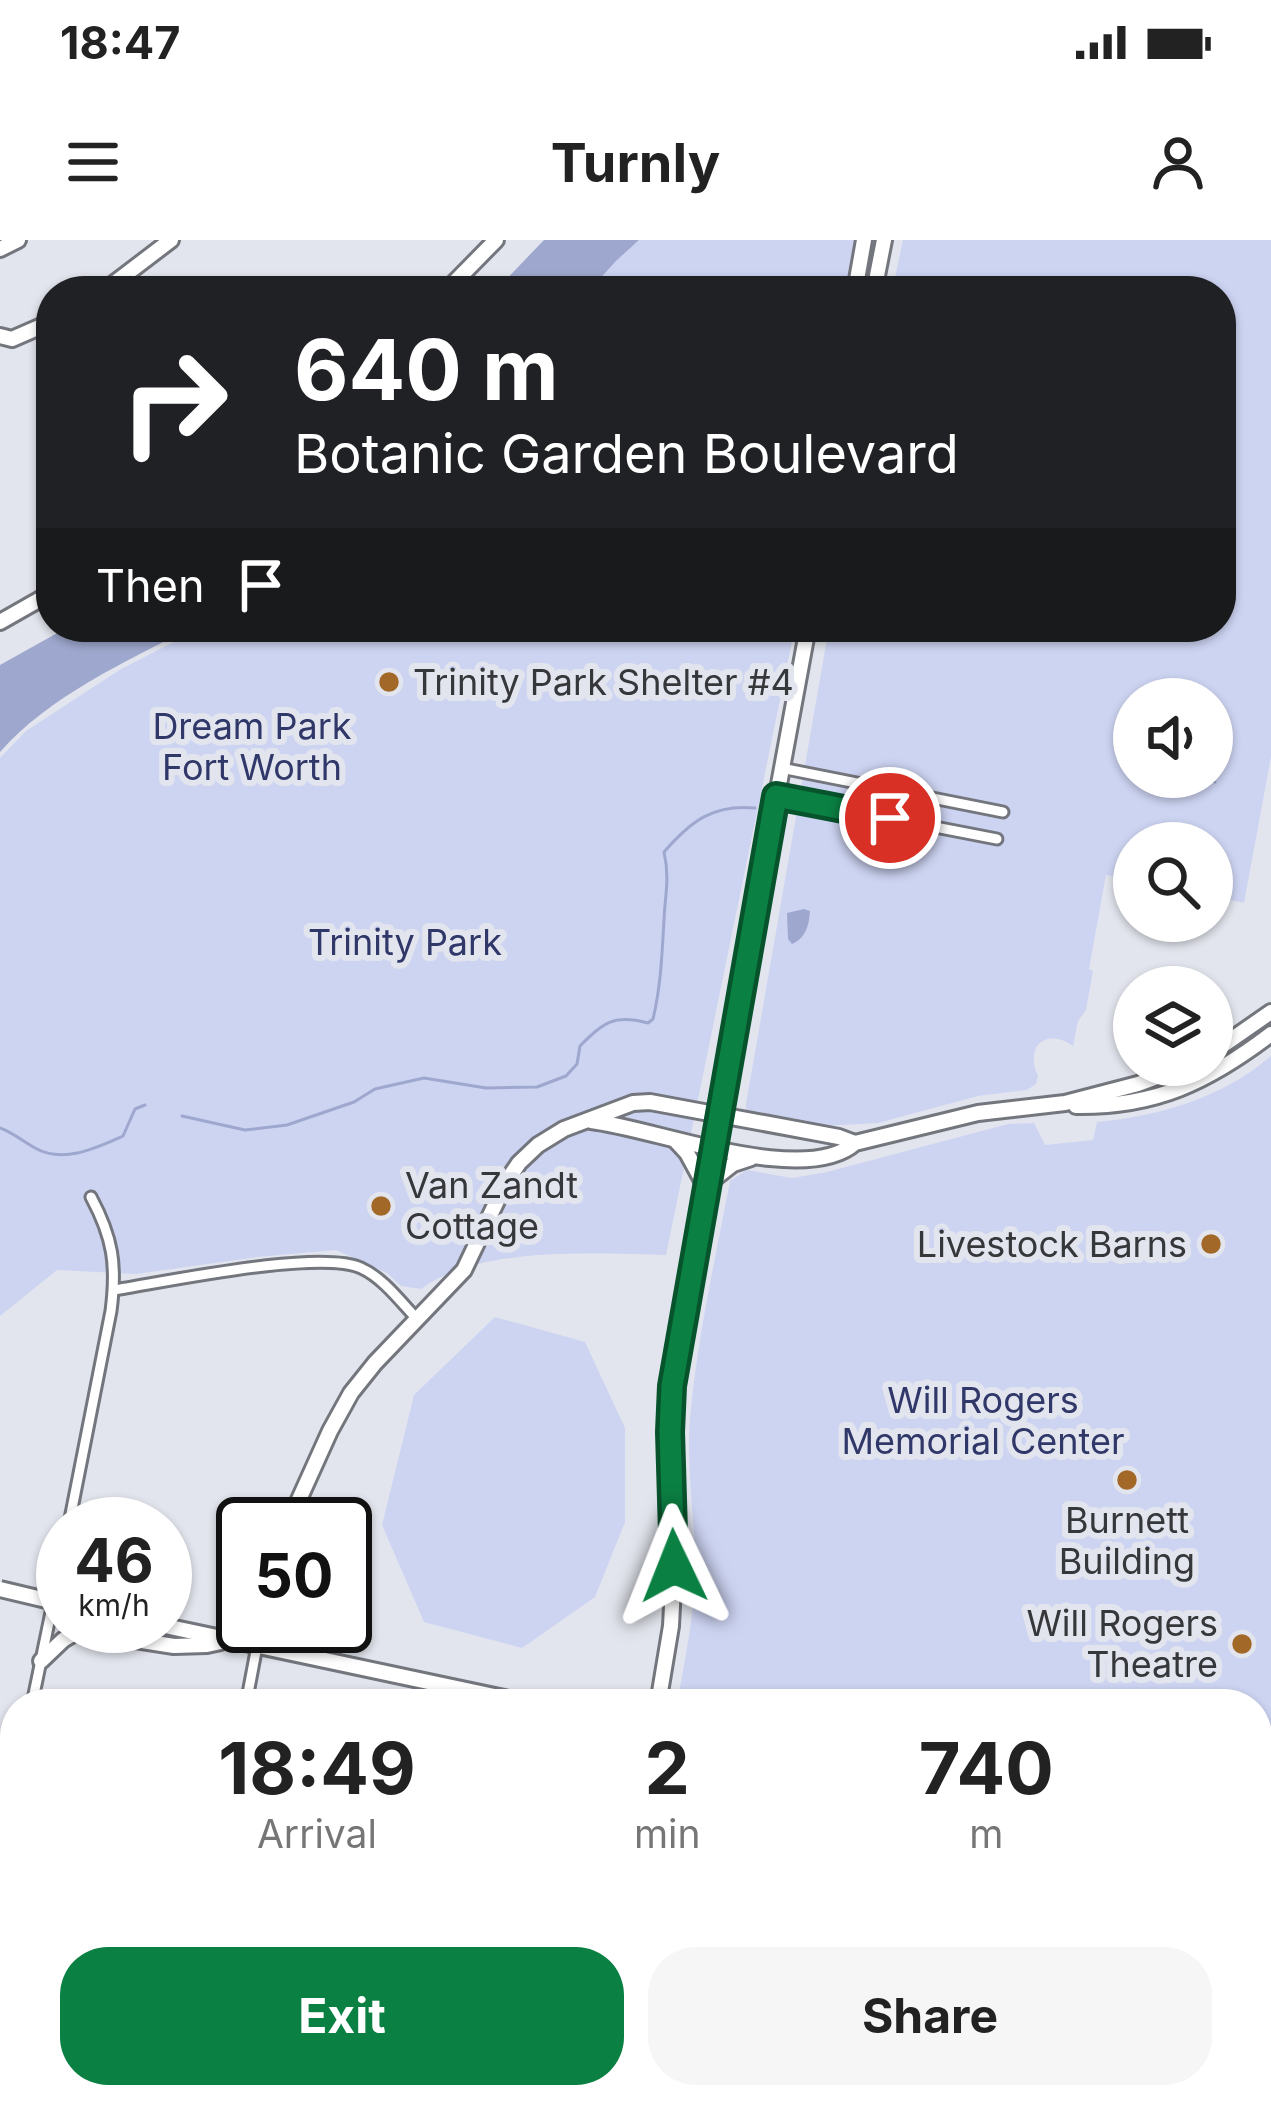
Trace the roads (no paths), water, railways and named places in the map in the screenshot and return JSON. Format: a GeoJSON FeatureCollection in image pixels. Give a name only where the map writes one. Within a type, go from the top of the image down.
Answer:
{"type":"FeatureCollection","features":[{"type":"Feature","properties":{"kind":"main road"},"geometry":{"type":"LineString","coordinates":[[124,276],[171,240]]}},
{"type":"Feature","properties":{"kind":"main road"},"geometry":{"type":"LineString","coordinates":[[461,276],[496,240]]}},
{"type":"Feature","properties":{"kind":"main road"},"geometry":{"type":"LineString","coordinates":[[858,276],[864,240]]}},
{"type":"Feature","properties":{"kind":"main road"},"geometry":{"type":"LineString","coordinates":[[877,276],[884,240]]}},
{"type":"Feature","properties":{"kind":"main road"},"geometry":{"type":"LineString","coordinates":[[0,336],[12,338],[36,328]]}},
{"type":"Feature","properties":{"kind":"main road"},"geometry":{"type":"LineString","coordinates":[[0,622],[36,602]]}},
{"type":"Feature","properties":{"kind":"main road"},"geometry":{"type":"LineString","coordinates":[[660,1689],[674,1566],[672,1386],[805,642]]}},
{"type":"Feature","properties":{"kind":"main road"},"geometry":{"type":"LineString","coordinates":[[1233,1038],[1271,1012]]}},
{"type":"Feature","properties":{"kind":"main road"},"geometry":{"type":"LineString","coordinates":[[1065,1097],[1102,1106],[1155,1098],[1220,1071],[1271,1034]]}},
{"type":"Feature","properties":{"kind":"main road"},"geometry":{"type":"LineString","coordinates":[[586,1121],[783,1159],[842,1154],[855,1143],[978,1113],[1127,1086]]}},
{"type":"Feature","properties":{"kind":"main road"},"geometry":{"type":"LineString","coordinates":[[300,1497],[351,1393],[464,1270],[506,1182],[538,1145],[564,1129],[633,1103],[650,1102],[839,1136],[855,1143]]}},
{"type":"Feature","properties":{"kind":"main road"},"geometry":{"type":"LineString","coordinates":[[674,1139],[706,1186]]}},
{"type":"Feature","properties":{"kind":"main road"},"geometry":{"type":"LineString","coordinates":[[706,1186],[734,1164],[756,1157]]}},
{"type":"Feature","properties":{"kind":"main road"},"geometry":{"type":"LineString","coordinates":[[0,1589],[36,1598]]}},
{"type":"Feature","properties":{"kind":"main road"},"geometry":{"type":"LineString","coordinates":[[41,1661],[79,1631],[174,1646],[216,1643]]}},
{"type":"Feature","properties":{"kind":"main road"},"geometry":{"type":"LineString","coordinates":[[310,1653],[434,1689]]}},
{"type":"Feature","properties":{"kind":"street"},"geometry":{"type":"LineString","coordinates":[[781,768],[1003,812]]}},
{"type":"Feature","properties":{"kind":"street"},"geometry":{"type":"LineString","coordinates":[[776,796],[997,839]]}},
{"type":"Feature","properties":{"kind":"street"},"geometry":{"type":"LineString","coordinates":[[74,1497],[113,1290],[110,1235],[92,1196]]}},
{"type":"Feature","properties":{"kind":"street"},"geometry":{"type":"LineString","coordinates":[[113,1290],[285,1264],[339,1262],[367,1270],[416,1318]]}},
{"type":"Feature","properties":{"kind":"street"},"geometry":{"type":"LineString","coordinates":[[35,1689],[43,1653]]}},
{"type":"Feature","properties":{"kind":"street"},"geometry":{"type":"LineString","coordinates":[[249,1689],[256,1653]]}},
{"type":"Feature","properties":{"kind":"waterway"},"geometry":{"type":"LineString","coordinates":[[182,1116],[245,1130],[287,1125],[354,1102],[375,1089],[424,1078],[486,1088],[537,1087],[566,1076],[577,1064],[580,1046],[603,1026],[618,1020],[648,1023],[653,1019],[667,886],[664,852],[704,817],[727,809],[755,808]]}},
{"type":"Feature","properties":{"kind":"waterway"},"geometry":{"type":"LineString","coordinates":[[0,1128],[46,1153],[68,1154],[123,1136],[135,1109],[145,1105]]}},
{"type":"Feature","properties":{"kind":"place","name":"Trinity Park Shelter #4"},"geometry":{"type":"Point","coordinates":[389,682]}},
{"type":"Feature","properties":{"kind":"place","name":"Van Zandt Cottage"},"geometry":{"type":"Point","coordinates":[381,1206]}},
{"type":"Feature","properties":{"kind":"place","name":"Livestock Barns"},"geometry":{"type":"Point","coordinates":[1211,1244]}},
{"type":"Feature","properties":{"kind":"place","name":"Burnett Building"},"geometry":{"type":"Point","coordinates":[1127,1480]}},
{"type":"Feature","properties":{"kind":"place","name":"Will Rogers Theatre"},"geometry":{"type":"Point","coordinates":[1242,1644]}},
{"type":"Feature","properties":{"kind":"park label","name":"Dream Park Fort Worth"},"geometry":{"type":"Point","coordinates":[252,746]}},
{"type":"Feature","properties":{"kind":"park label","name":"Trinity Park"},"geometry":{"type":"Point","coordinates":[405,942]}},
{"type":"Feature","properties":{"kind":"park label","name":"Will Rogers Memorial Center"},"geometry":{"type":"Point","coordinates":[983,1420]}}]}
